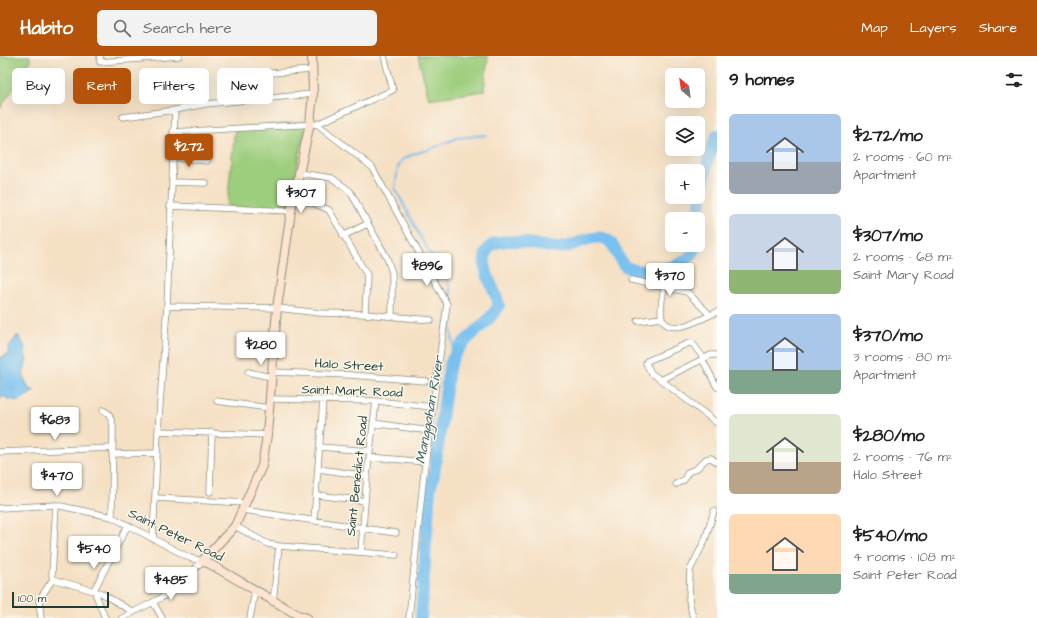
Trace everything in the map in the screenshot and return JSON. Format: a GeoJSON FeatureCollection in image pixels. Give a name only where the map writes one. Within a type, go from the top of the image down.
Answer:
{"type":"FeatureCollection","features":[{"type":"Feature","properties":{"kind":"street"},"geometry":{"type":"LineString","coordinates":[[100,56],[100,62],[120,58],[179,56]]}},
{"type":"Feature","properties":{"kind":"street"},"geometry":{"type":"LineString","coordinates":[[122,618],[153,602],[183,583],[235,526],[245,507],[262,466],[267,435],[277,308],[291,211],[299,173],[313,124],[312,56]]}},
{"type":"Feature","properties":{"kind":"street"},"geometry":{"type":"LineString","coordinates":[[173,132],[313,124],[393,90],[384,56]]}},
{"type":"Feature","properties":{"kind":"street"},"geometry":{"type":"LineString","coordinates":[[273,73],[312,70]]}},
{"type":"Feature","properties":{"kind":"street"},"geometry":{"type":"LineString","coordinates":[[209,104],[313,94]]}},
{"type":"Feature","properties":{"kind":"street"},"geometry":{"type":"LineString","coordinates":[[123,117],[205,104]]}},
{"type":"Feature","properties":{"kind":"street"},"geometry":{"type":"LineString","coordinates":[[153,538],[158,431],[167,306],[174,110]]}},
{"type":"Feature","properties":{"kind":"street"},"geometry":{"type":"LineString","coordinates":[[313,124],[372,167],[447,304],[426,462],[409,618]]}},
{"type":"Feature","properties":{"kind":"street"},"geometry":{"type":"LineString","coordinates":[[172,157],[207,161]]}},
{"type":"Feature","properties":{"kind":"street"},"geometry":{"type":"LineString","coordinates":[[299,173],[332,178],[350,191],[387,258],[392,273],[392,316]]}},
{"type":"Feature","properties":{"kind":"street"},"geometry":{"type":"LineString","coordinates":[[172,182],[206,184]]}},
{"type":"Feature","properties":{"kind":"street"},"geometry":{"type":"LineString","coordinates":[[294,200],[315,204],[329,210],[367,275],[365,314]]}},
{"type":"Feature","properties":{"kind":"street"},"geometry":{"type":"LineString","coordinates":[[170,206],[291,211]]}},
{"type":"Feature","properties":{"kind":"street"},"geometry":{"type":"LineString","coordinates":[[343,236],[367,224]]}},
{"type":"Feature","properties":{"kind":"street"},"geometry":{"type":"LineString","coordinates":[[631,280],[687,292],[710,315]]}},
{"type":"Feature","properties":{"kind":"street"},"geometry":{"type":"LineString","coordinates":[[662,318],[664,287]]}},
{"type":"Feature","properties":{"kind":"street"},"geometry":{"type":"LineString","coordinates":[[167,306],[277,308],[320,313],[365,314],[431,320]]}},
{"type":"Feature","properties":{"kind":"street"},"geometry":{"type":"LineString","coordinates":[[638,321],[662,318],[673,326],[684,327],[717,312]]}},
{"type":"Feature","properties":{"kind":"street"},"geometry":{"type":"LineString","coordinates":[[717,387],[702,359],[702,356],[693,344],[690,343],[647,361],[646,363],[648,369],[660,380],[717,423]]}},
{"type":"Feature","properties":{"kind":"street"},"geometry":{"type":"LineString","coordinates":[[660,380],[702,359],[714,355]]}},
{"type":"Feature","properties":{"kind":"street","name":"Halo Street"},"geometry":{"type":"LineString","coordinates":[[248,372],[271,374],[350,375],[426,381]]}},
{"type":"Feature","properties":{"kind":"street","name":"Saint Mark Road"},"geometry":{"type":"LineString","coordinates":[[270,399],[376,401],[433,406]]}},
{"type":"Feature","properties":{"kind":"street"},"geometry":{"type":"LineString","coordinates":[[217,401],[269,408]]}},
{"type":"Feature","properties":{"kind":"street"},"geometry":{"type":"LineString","coordinates":[[314,520],[324,401]]}},
{"type":"Feature","properties":{"kind":"street","name":"Saint Benedict Road"},"geometry":{"type":"LineString","coordinates":[[361,552],[369,454],[376,401]]}},
{"type":"Feature","properties":{"kind":"street"},"geometry":{"type":"LineString","coordinates":[[102,410],[109,414],[112,419],[112,517]]}},
{"type":"Feature","properties":{"kind":"street"},"geometry":{"type":"LineString","coordinates":[[373,423],[430,431]]}},
{"type":"Feature","properties":{"kind":"street"},"geometry":{"type":"LineString","coordinates":[[158,431],[267,435]]}},
{"type":"Feature","properties":{"kind":"street"},"geometry":{"type":"LineString","coordinates":[[210,492],[212,432]]}},
{"type":"Feature","properties":{"kind":"street"},"geometry":{"type":"LineString","coordinates":[[320,447],[426,462]]}},
{"type":"Feature","properties":{"kind":"street"},"geometry":{"type":"LineString","coordinates":[[0,452],[112,451],[157,453]]}},
{"type":"Feature","properties":{"kind":"street"},"geometry":{"type":"LineString","coordinates":[[676,484],[684,480],[688,472],[700,466],[706,459],[714,459],[717,462]]}},
{"type":"Feature","properties":{"kind":"street"},"geometry":{"type":"LineString","coordinates":[[319,469],[367,476]]}},
{"type":"Feature","properties":{"kind":"street"},"geometry":{"type":"LineString","coordinates":[[317,495],[365,501]]}},
{"type":"Feature","properties":{"kind":"street"},"geometry":{"type":"LineString","coordinates":[[155,498],[245,507],[396,533]]}},
{"type":"Feature","properties":{"kind":"street"},"geometry":{"type":"LineString","coordinates":[[41,618],[39,600],[53,579],[56,505]]}},
{"type":"Feature","properties":{"kind":"street","name":"Saint Peter Road"},"geometry":{"type":"LineString","coordinates":[[0,508],[56,505],[112,517],[190,558],[202,561],[255,590],[273,602],[307,618]]}},
{"type":"Feature","properties":{"kind":"street"},"geometry":{"type":"LineString","coordinates":[[693,618],[689,600],[690,570],[705,540],[714,511]]}},
{"type":"Feature","properties":{"kind":"street"},"geometry":{"type":"LineString","coordinates":[[105,618],[94,590],[128,525]]}},
{"type":"Feature","properties":{"kind":"street"},"geometry":{"type":"LineString","coordinates":[[235,526],[268,544],[279,546],[396,555]]}},
{"type":"Feature","properties":{"kind":"street"},"geometry":{"type":"LineString","coordinates":[[273,602],[279,546]]}},
{"type":"Feature","properties":{"kind":"street"},"geometry":{"type":"LineString","coordinates":[[53,579],[94,590],[133,612]]}},
{"type":"Feature","properties":{"kind":"street"},"geometry":{"type":"LineString","coordinates":[[250,618],[255,590]]}},
{"type":"Feature","properties":{"kind":"street"},"geometry":{"type":"LineString","coordinates":[[153,602],[162,618]]}},
{"type":"Feature","properties":{"kind":"green space"},"geometry":{"type":"Polygon","coordinates":[[[0,56],[30,56],[30,62],[26,68],[12,68],[12,90],[0,109],[0,56]]]}},
{"type":"Feature","properties":{"kind":"green space"},"geometry":{"type":"Polygon","coordinates":[[[418,56],[488,56],[484,91],[429,99],[418,56]]]}},
{"type":"Feature","properties":{"kind":"green space"},"geometry":{"type":"Polygon","coordinates":[[[306,122],[289,209],[227,206],[235,128],[306,122]]]}},
{"type":"Feature","properties":{"kind":"water"},"geometry":{"type":"Polygon","coordinates":[[[18,335],[26,349],[25,354],[27,360],[24,377],[29,389],[34,390],[18,401],[11,399],[9,401],[5,396],[0,399],[0,358],[8,354],[9,346],[18,335]]]}},
{"type":"Feature","properties":{"kind":"waterway"},"geometry":{"type":"LineString","coordinates":[[454,353],[451,326],[451,294],[448,280],[422,240],[395,188],[398,167],[402,160],[413,154],[428,150],[457,138],[486,135]]}},
{"type":"Feature","properties":{"kind":"waterway","name":"Manggahan River"},"geometry":{"type":"LineString","coordinates":[[699,212],[707,166],[717,135]]}},
{"type":"Feature","properties":{"kind":"waterway","name":"Manggahan River"},"geometry":{"type":"LineString","coordinates":[[421,618],[430,488],[434,475],[449,368],[453,357],[465,341],[487,321],[499,305],[486,270],[486,252],[492,245],[501,242],[513,241],[559,248],[589,239],[601,238],[610,241],[620,260],[625,266],[642,271],[654,271],[677,265],[686,260],[693,252]]}}]}
